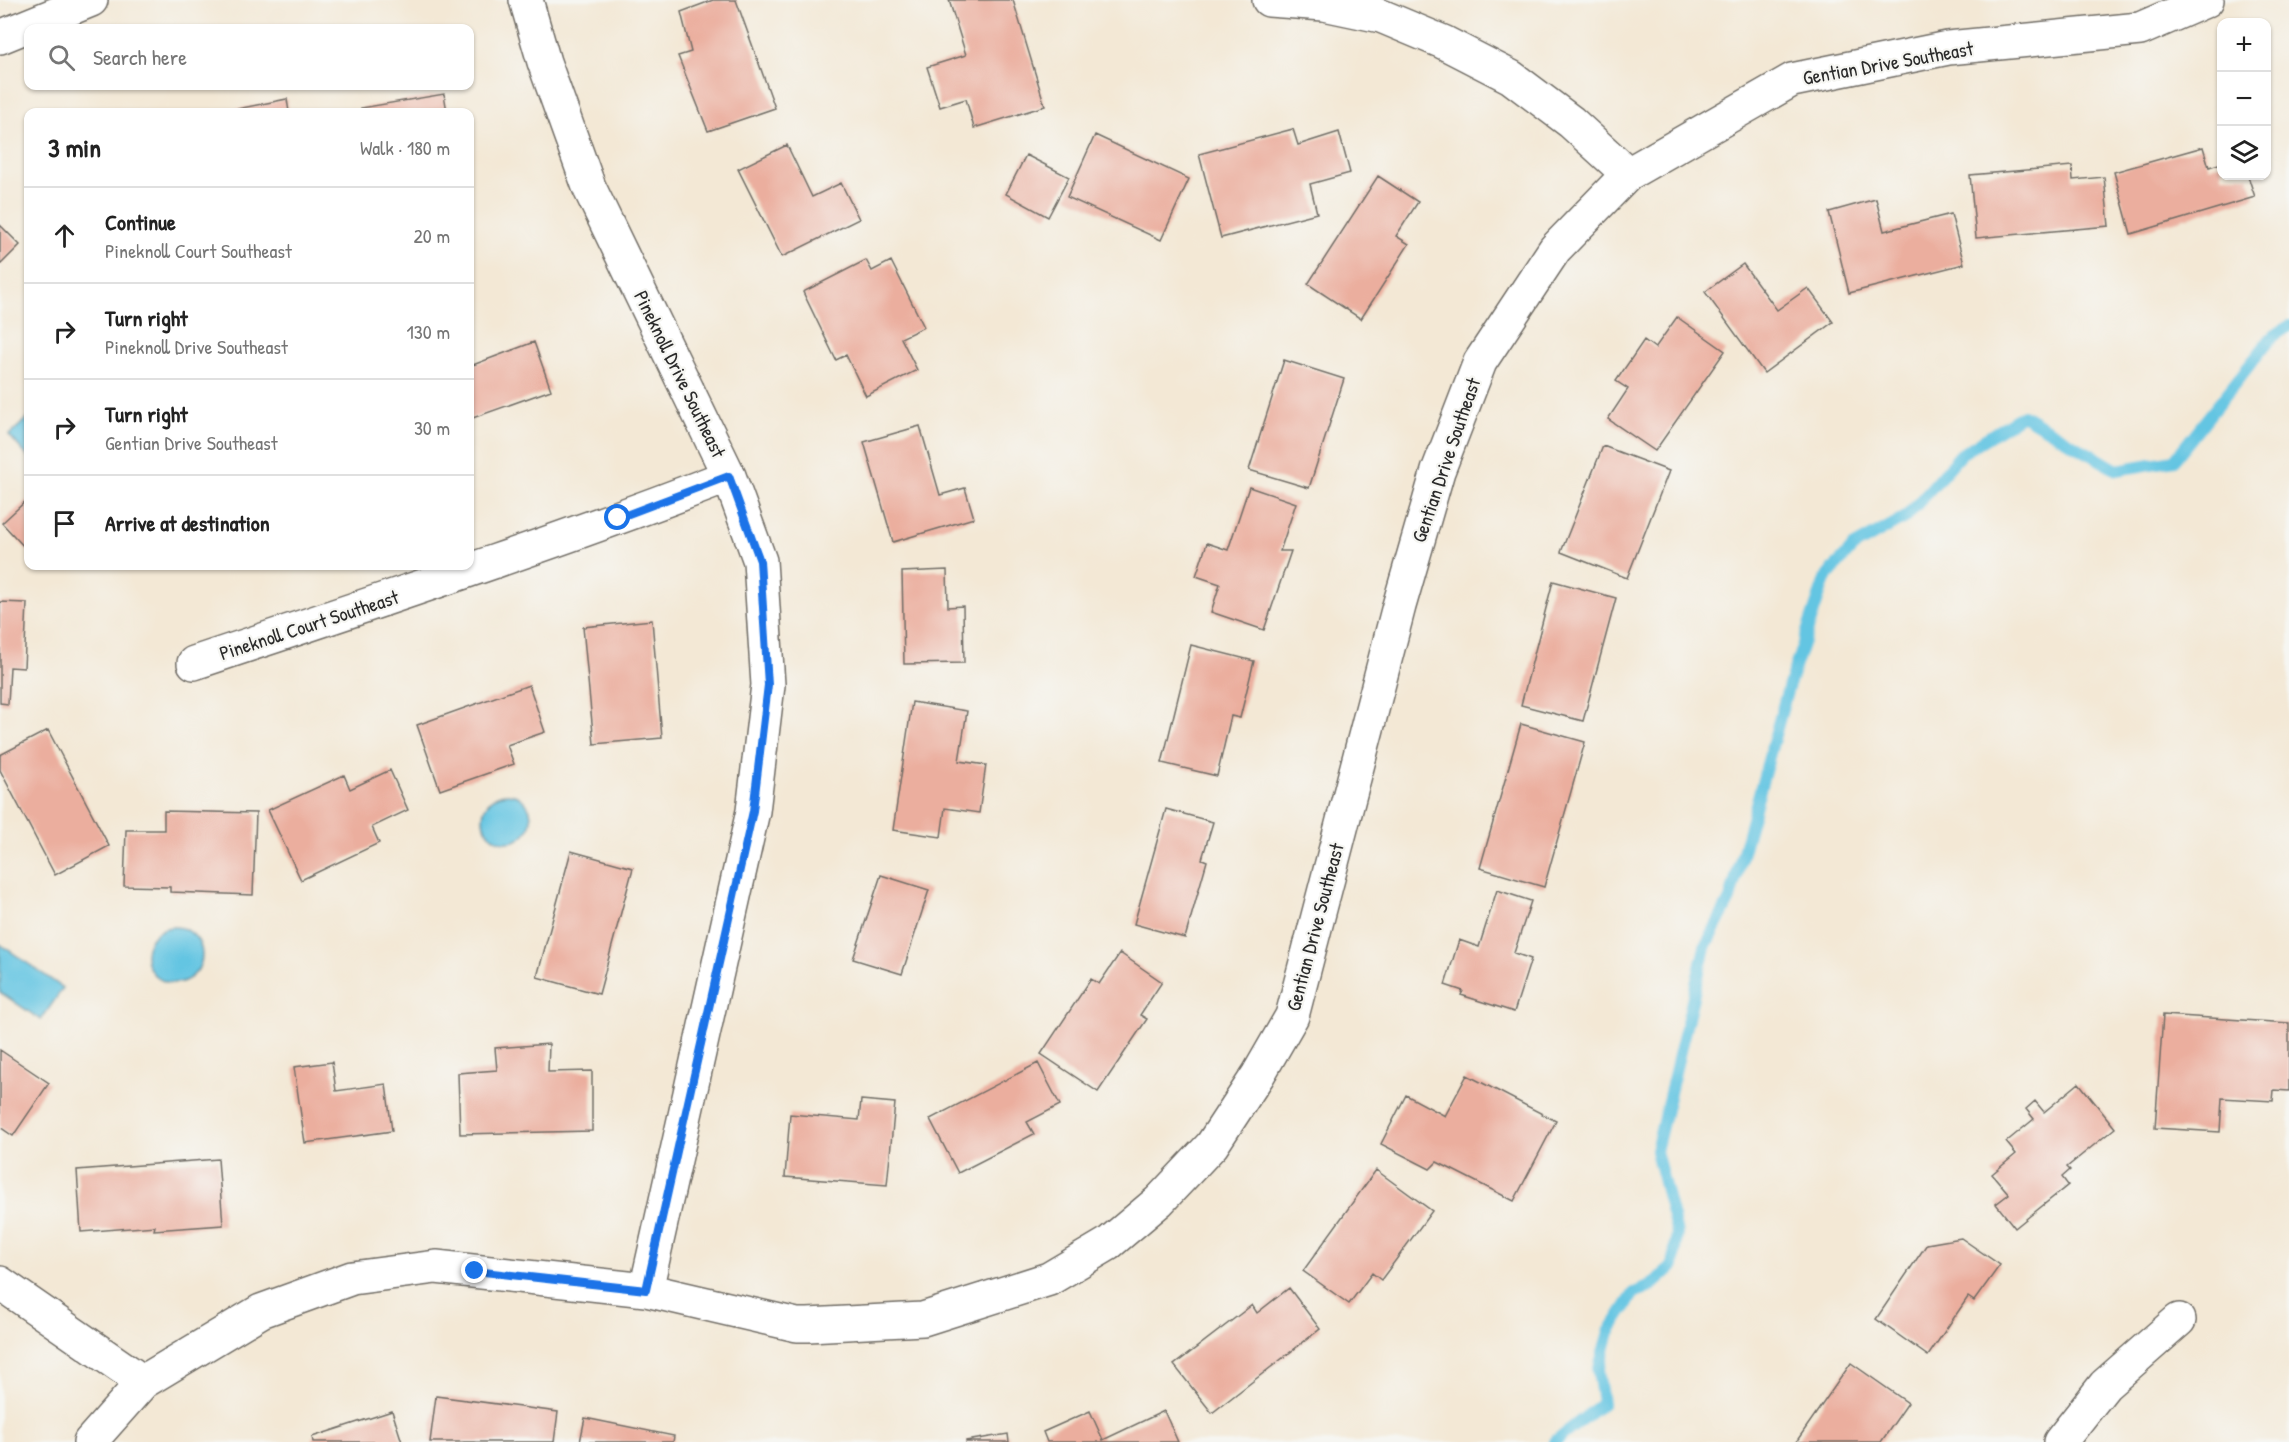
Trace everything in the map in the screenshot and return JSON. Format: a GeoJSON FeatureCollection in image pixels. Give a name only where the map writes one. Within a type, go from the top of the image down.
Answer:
{"type":"FeatureCollection","features":[{"type":"Feature","properties":{"kind":"street"},"geometry":{"type":"LineString","coordinates":[[32,24],[91,0]]}},
{"type":"Feature","properties":{"kind":"street","name":"Pineknoll Drive Southeast"},"geometry":{"type":"LineString","coordinates":[[526,0],[544,62],[589,187],[729,476],[760,561],[768,685],[753,811],[646,1290]]}},
{"type":"Feature","properties":{"kind":"street"},"geometry":{"type":"LineString","coordinates":[[1269,0],[1324,3],[1381,16],[1443,42],[1511,77],[1571,122],[1628,174]]}},
{"type":"Feature","properties":{"kind":"street","name":"Gentian Drive Southeast"},"geometry":{"type":"LineString","coordinates":[[90,1442],[143,1382],[261,1311],[352,1278],[436,1266],[646,1290],[798,1325],[923,1319],[1049,1279],[1108,1244],[1159,1201],[1212,1145],[1258,1075],[1292,1016],[1399,606],[1438,471],[1480,362],[1555,249],[1628,174],[1792,80],[1948,48],[2140,29],[2207,0]]}},
{"type":"Feature","properties":{"kind":"street"},"geometry":{"type":"LineString","coordinates":[[0,37],[24,27]]}},
{"type":"Feature","properties":{"kind":"street","name":"Pineknoll Court Southeast"},"geometry":{"type":"LineString","coordinates":[[474,569],[633,513],[729,476]]}},
{"type":"Feature","properties":{"kind":"street","name":"Pineknoll Court Southeast"},"geometry":{"type":"LineString","coordinates":[[194,663],[470,570]]}},
{"type":"Feature","properties":{"kind":"street"},"geometry":{"type":"LineString","coordinates":[[0,1283],[143,1382]]}},
{"type":"Feature","properties":{"kind":"street"},"geometry":{"type":"LineString","coordinates":[[2060,1442],[2105,1384],[2179,1320]]}},
{"type":"Feature","properties":{"kind":"water"},"geometry":{"type":"Polygon","coordinates":[[[24,422],[24,452],[9,435],[24,422]]]}},
{"type":"Feature","properties":{"kind":"water"},"geometry":{"type":"Polygon","coordinates":[[[502,794],[512,794],[527,804],[531,818],[530,827],[521,838],[512,842],[502,842],[487,832],[483,823],[483,813],[493,798],[502,794]]]}},
{"type":"Feature","properties":{"kind":"water"},"geometry":{"type":"Polygon","coordinates":[[[174,927],[185,929],[194,935],[200,944],[202,955],[200,966],[194,975],[185,981],[174,983],[163,981],[154,975],[148,966],[146,955],[148,944],[154,935],[163,929],[174,927]]]}},
{"type":"Feature","properties":{"kind":"water"},"geometry":{"type":"Polygon","coordinates":[[[0,944],[63,988],[41,1020],[0,992],[0,944]]]}},
{"type":"Feature","properties":{"kind":"building"},"geometry":{"type":"Polygon","coordinates":[[[713,0],[736,0],[775,108],[708,131],[678,56],[691,52],[681,12],[713,0]]]}},
{"type":"Feature","properties":{"kind":"building"},"geometry":{"type":"Polygon","coordinates":[[[949,0],[1013,0],[1045,106],[974,128],[966,99],[940,107],[927,67],[966,55],[949,0]]]}},
{"type":"Feature","properties":{"kind":"building"},"geometry":{"type":"Polygon","coordinates":[[[444,94],[446,108],[361,108],[444,94]]]}},
{"type":"Feature","properties":{"kind":"building"},"geometry":{"type":"Polygon","coordinates":[[[287,99],[288,108],[242,108],[287,99]]]}},
{"type":"Feature","properties":{"kind":"building"},"geometry":{"type":"Polygon","coordinates":[[[1293,129],[1298,145],[1339,132],[1350,173],[1310,184],[1317,213],[1221,238],[1199,154],[1293,129]]]}},
{"type":"Feature","properties":{"kind":"building"},"geometry":{"type":"Polygon","coordinates":[[[1095,135],[1189,179],[1161,240],[1067,197],[1095,135]]]}},
{"type":"Feature","properties":{"kind":"building"},"geometry":{"type":"Polygon","coordinates":[[[787,145],[812,197],[841,183],[859,219],[782,257],[738,169],[787,145]]]}},
{"type":"Feature","properties":{"kind":"building"},"geometry":{"type":"Polygon","coordinates":[[[2203,147],[2209,167],[2217,165],[2217,180],[2249,180],[2255,197],[2131,234],[2114,172],[2203,147]]]}},
{"type":"Feature","properties":{"kind":"building"},"geometry":{"type":"Polygon","coordinates":[[[1026,155],[1069,177],[1048,217],[1006,194],[1026,155]]]}},
{"type":"Feature","properties":{"kind":"building"},"geometry":{"type":"Polygon","coordinates":[[[2072,166],[2073,180],[2104,177],[2109,226],[1976,238],[1970,175],[2072,166]]]}},
{"type":"Feature","properties":{"kind":"building"},"geometry":{"type":"Polygon","coordinates":[[[1378,176],[1418,202],[1396,236],[1409,244],[1361,319],[1308,284],[1378,176]]]}},
{"type":"Feature","properties":{"kind":"building"},"geometry":{"type":"Polygon","coordinates":[[[1876,199],[1884,231],[1951,214],[1964,264],[1849,293],[1829,212],[1876,199]]]}},
{"type":"Feature","properties":{"kind":"building"},"geometry":{"type":"Polygon","coordinates":[[[0,225],[20,245],[0,265],[0,225]]]}},
{"type":"Feature","properties":{"kind":"building"},"geometry":{"type":"Polygon","coordinates":[[[866,260],[872,271],[891,261],[924,327],[901,338],[917,370],[866,396],[846,355],[836,360],[803,292],[866,260]]]}},
{"type":"Feature","properties":{"kind":"building"},"geometry":{"type":"Polygon","coordinates":[[[1743,264],[1777,310],[1808,288],[1833,322],[1764,373],[1705,292],[1743,264]]]}},
{"type":"Feature","properties":{"kind":"building"},"geometry":{"type":"Polygon","coordinates":[[[1677,317],[1725,351],[1655,451],[1608,419],[1628,389],[1616,381],[1644,340],[1655,348],[1677,317]]]}},
{"type":"Feature","properties":{"kind":"building"},"geometry":{"type":"Polygon","coordinates":[[[534,342],[551,390],[474,418],[474,364],[534,342]]]}},
{"type":"Feature","properties":{"kind":"building"},"geometry":{"type":"Polygon","coordinates":[[[1284,360],[1344,379],[1309,488],[1249,470],[1284,360]]]}},
{"type":"Feature","properties":{"kind":"building"},"geometry":{"type":"Polygon","coordinates":[[[920,426],[940,495],[965,488],[974,518],[893,542],[864,442],[920,426]]]}},
{"type":"Feature","properties":{"kind":"building"},"geometry":{"type":"Polygon","coordinates":[[[1603,446],[1669,471],[1627,578],[1561,552],[1603,446]]]}},
{"type":"Feature","properties":{"kind":"building"},"geometry":{"type":"Polygon","coordinates":[[[1249,487],[1296,503],[1280,551],[1291,551],[1264,630],[1211,612],[1220,584],[1196,576],[1207,543],[1228,550],[1249,487]]]}},
{"type":"Feature","properties":{"kind":"building"},"geometry":{"type":"Polygon","coordinates":[[[24,503],[24,547],[2,523],[24,503]]]}},
{"type":"Feature","properties":{"kind":"building"},"geometry":{"type":"Polygon","coordinates":[[[947,570],[948,607],[963,606],[964,663],[904,664],[902,572],[947,570]]]}},
{"type":"Feature","properties":{"kind":"building"},"geometry":{"type":"Polygon","coordinates":[[[1553,581],[1616,598],[1583,721],[1521,705],[1553,581]]]}},
{"type":"Feature","properties":{"kind":"building"},"geometry":{"type":"Polygon","coordinates":[[[0,602],[27,603],[24,668],[10,667],[8,704],[0,703],[0,602]]]}},
{"type":"Feature","properties":{"kind":"building"},"geometry":{"type":"Polygon","coordinates":[[[652,620],[662,738],[594,744],[583,627],[652,620]]]}},
{"type":"Feature","properties":{"kind":"building"},"geometry":{"type":"Polygon","coordinates":[[[1191,645],[1254,661],[1240,718],[1231,716],[1217,776],[1162,763],[1191,645]]]}},
{"type":"Feature","properties":{"kind":"building"},"geometry":{"type":"Polygon","coordinates":[[[529,685],[545,732],[507,745],[514,764],[440,790],[417,725],[529,685]]]}},
{"type":"Feature","properties":{"kind":"building"},"geometry":{"type":"Polygon","coordinates":[[[912,702],[967,711],[959,761],[986,765],[979,813],[945,808],[941,837],[893,830],[912,702]]]}},
{"type":"Feature","properties":{"kind":"building"},"geometry":{"type":"Polygon","coordinates":[[[1521,724],[1585,742],[1544,887],[1480,868],[1521,724]]]}},
{"type":"Feature","properties":{"kind":"building"},"geometry":{"type":"Polygon","coordinates":[[[48,730],[109,846],[55,875],[0,770],[0,755],[48,730]]]}},
{"type":"Feature","properties":{"kind":"building"},"geometry":{"type":"Polygon","coordinates":[[[390,770],[408,810],[372,827],[379,843],[301,880],[268,810],[344,775],[350,789],[390,770]]]}},
{"type":"Feature","properties":{"kind":"building"},"geometry":{"type":"Polygon","coordinates":[[[1166,809],[1213,822],[1202,859],[1207,861],[1185,938],[1134,924],[1166,809]]]}},
{"type":"Feature","properties":{"kind":"building"},"geometry":{"type":"Polygon","coordinates":[[[164,811],[256,813],[253,895],[170,892],[170,887],[124,886],[126,830],[164,830],[164,811]]]}},
{"type":"Feature","properties":{"kind":"building"},"geometry":{"type":"Polygon","coordinates":[[[571,851],[633,868],[599,994],[537,977],[571,851]]]}},
{"type":"Feature","properties":{"kind":"building"},"geometry":{"type":"Polygon","coordinates":[[[881,875],[929,890],[902,974],[853,959],[881,875]]]}},
{"type":"Feature","properties":{"kind":"building"},"geometry":{"type":"Polygon","coordinates":[[[1497,890],[1531,901],[1514,953],[1531,959],[1514,1012],[1461,995],[1463,991],[1445,985],[1459,940],[1479,947],[1497,890]]]}},
{"type":"Feature","properties":{"kind":"building"},"geometry":{"type":"Polygon","coordinates":[[[1120,953],[1162,982],[1140,1015],[1147,1019],[1098,1092],[1041,1054],[1091,979],[1099,984],[1120,953]]]}},
{"type":"Feature","properties":{"kind":"building"},"geometry":{"type":"Polygon","coordinates":[[[2163,1015],[2289,1023],[2289,1091],[2274,1090],[2273,1101],[2222,1098],[2220,1132],[2155,1128],[2163,1015]]]}},
{"type":"Feature","properties":{"kind":"building"},"geometry":{"type":"Polygon","coordinates":[[[549,1044],[548,1072],[592,1071],[592,1131],[460,1134],[458,1073],[497,1070],[495,1048],[549,1044]]]}},
{"type":"Feature","properties":{"kind":"building"},"geometry":{"type":"Polygon","coordinates":[[[0,1050],[49,1083],[13,1136],[0,1127],[0,1050]]]}},
{"type":"Feature","properties":{"kind":"building"},"geometry":{"type":"Polygon","coordinates":[[[332,1062],[336,1091],[386,1084],[392,1131],[305,1143],[294,1067],[332,1062]]]}},
{"type":"Feature","properties":{"kind":"building"},"geometry":{"type":"Polygon","coordinates":[[[1038,1063],[1060,1105],[1027,1122],[1034,1134],[958,1173],[930,1119],[1038,1063]]]}},
{"type":"Feature","properties":{"kind":"building"},"geometry":{"type":"Polygon","coordinates":[[[1467,1075],[1556,1121],[1514,1201],[1437,1162],[1430,1169],[1381,1144],[1406,1095],[1445,1116],[1467,1075]]]}},
{"type":"Feature","properties":{"kind":"building"},"geometry":{"type":"Polygon","coordinates":[[[2079,1083],[2115,1128],[2067,1167],[2070,1170],[2062,1177],[2068,1185],[2015,1228],[1996,1204],[2009,1194],[1992,1174],[2016,1154],[2006,1142],[2034,1119],[2026,1109],[2035,1101],[2044,1112],[2079,1083]]]}},
{"type":"Feature","properties":{"kind":"building"},"geometry":{"type":"Polygon","coordinates":[[[861,1100],[895,1103],[887,1185],[785,1177],[790,1114],[859,1120],[861,1100]]]}},
{"type":"Feature","properties":{"kind":"building"},"geometry":{"type":"Polygon","coordinates":[[[218,1159],[223,1225],[154,1230],[155,1226],[81,1232],[77,1170],[218,1159]]]}},
{"type":"Feature","properties":{"kind":"building"},"geometry":{"type":"Polygon","coordinates":[[[1376,1170],[1432,1211],[1381,1280],[1372,1273],[1349,1304],[1303,1271],[1376,1170]]]}},
{"type":"Feature","properties":{"kind":"building"},"geometry":{"type":"Polygon","coordinates":[[[1961,1238],[2000,1265],[1974,1301],[1968,1297],[1928,1356],[1876,1319],[1927,1244],[1961,1238]]]}},
{"type":"Feature","properties":{"kind":"building"},"geometry":{"type":"Polygon","coordinates":[[[1289,1288],[1320,1329],[1212,1413],[1174,1365],[1252,1305],[1257,1313],[1289,1288]]]}},
{"type":"Feature","properties":{"kind":"building"},"geometry":{"type":"Polygon","coordinates":[[[1851,1363],[1908,1403],[1881,1442],[1796,1442],[1851,1363]]]}},
{"type":"Feature","properties":{"kind":"building"},"geometry":{"type":"Polygon","coordinates":[[[436,1396],[558,1412],[554,1442],[430,1442],[436,1396]]]}},
{"type":"Feature","properties":{"kind":"building"},"geometry":{"type":"Polygon","coordinates":[[[392,1411],[402,1442],[313,1442],[312,1437],[392,1411]]]}},
{"type":"Feature","properties":{"kind":"building"},"geometry":{"type":"Polygon","coordinates":[[[1090,1411],[1103,1440],[1164,1411],[1178,1442],[1047,1442],[1043,1432],[1090,1411]]]}},
{"type":"Feature","properties":{"kind":"building"},"geometry":{"type":"Polygon","coordinates":[[[585,1418],[674,1436],[673,1442],[580,1442],[585,1418]]]}},
{"type":"Feature","properties":{"kind":"building"},"geometry":{"type":"Polygon","coordinates":[[[1008,1434],[1009,1442],[966,1442],[966,1441],[1008,1434]]]}},
{"type":"Feature","properties":{"kind":"waterway"},"geometry":{"type":"LineString","coordinates":[[1554,1442],[1603,1403],[1598,1371],[1609,1332],[1634,1293],[1651,1286],[1673,1266],[1677,1233],[1656,1151],[1705,947],[1730,899],[1788,688],[1825,579],[1853,547],[1906,517],[1961,454],[2023,415],[2117,470],[2174,460],[2271,338],[2289,326]]}},
{"type":"Feature","properties":{"kind":"route"},"geometry":{"type":"LineString","coordinates":[[475,1271],[646,1290],[753,811],[768,685],[760,561],[729,476],[618,518]]}}]}
